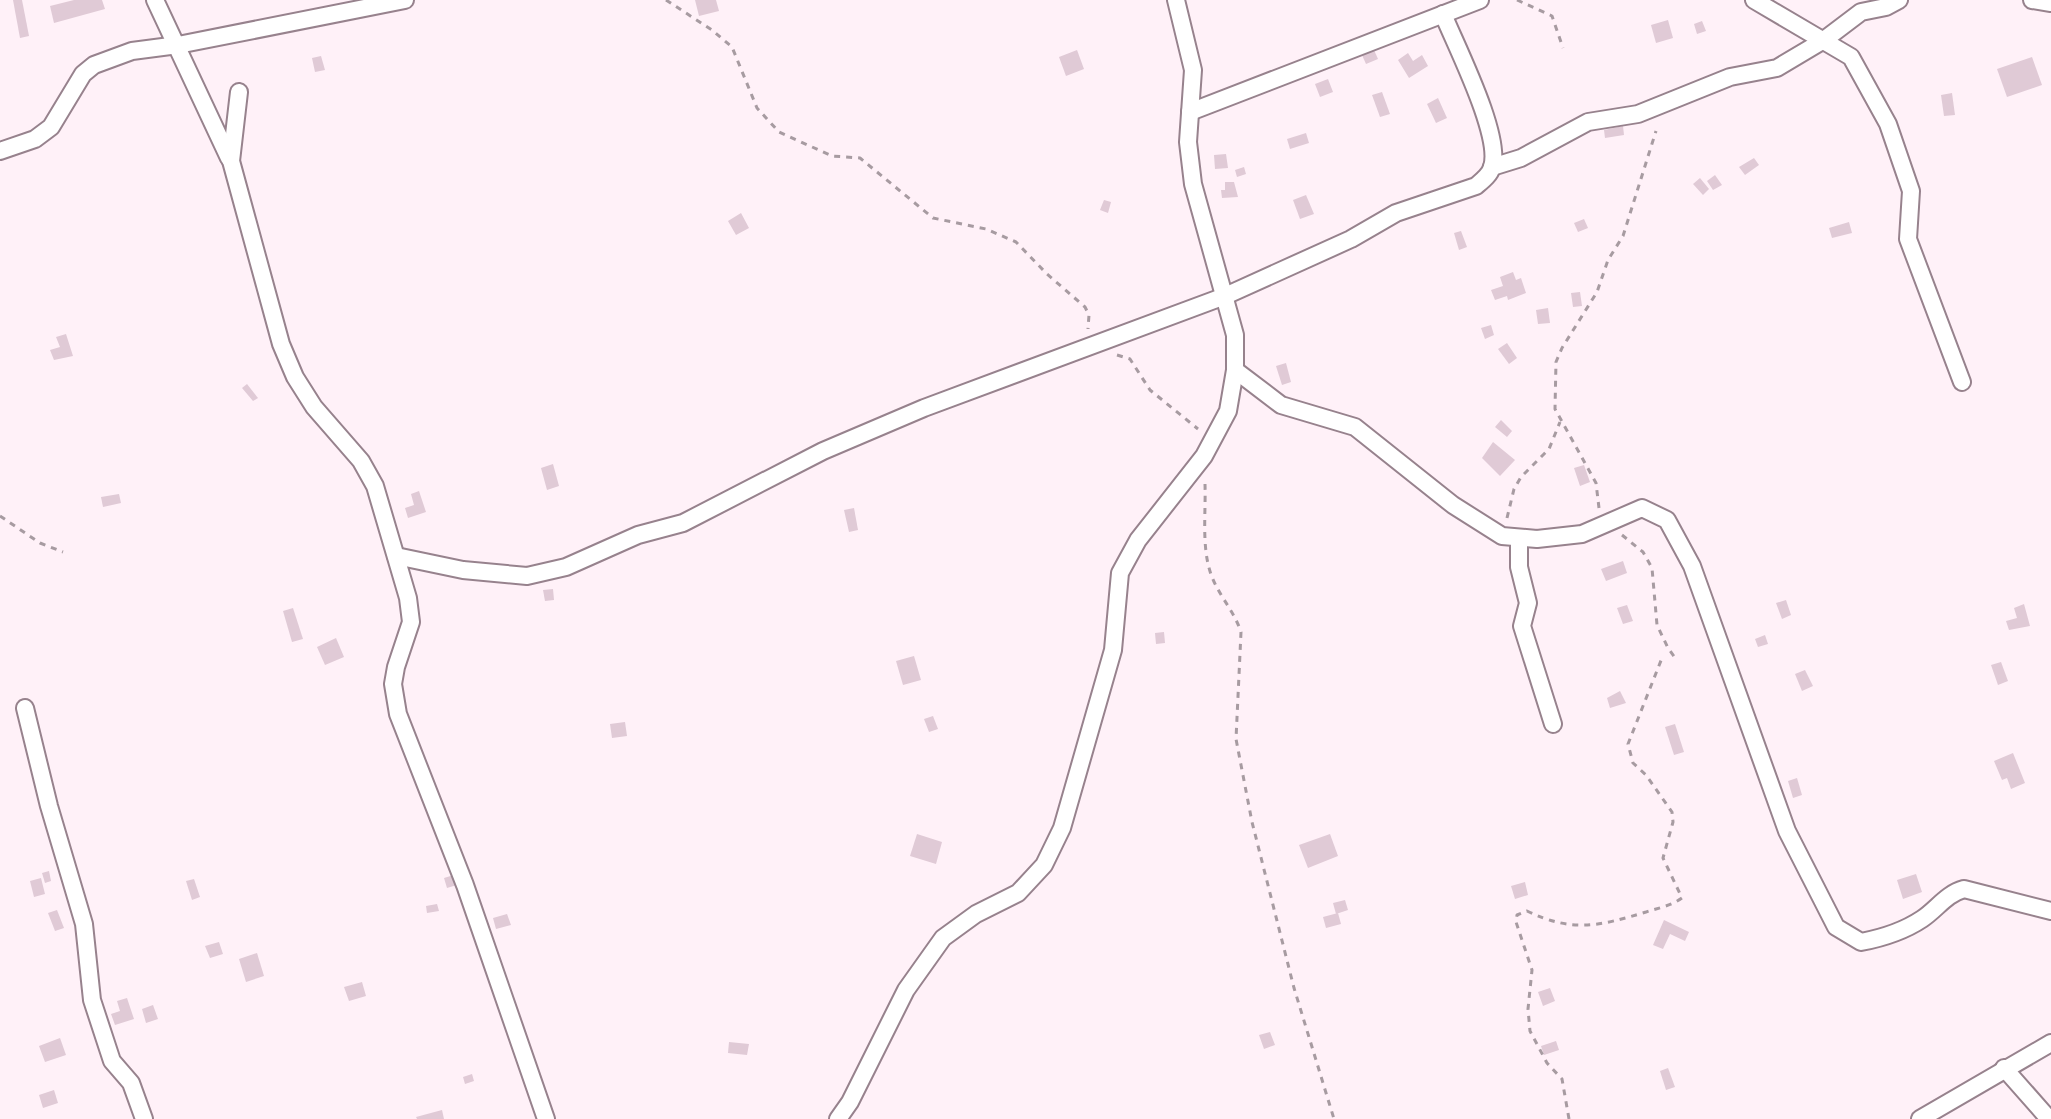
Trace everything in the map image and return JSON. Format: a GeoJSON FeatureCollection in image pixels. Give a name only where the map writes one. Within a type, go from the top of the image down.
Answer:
{"type":"FeatureCollection","features":[{"type":"Feature","properties":{"kind":"street"},"geometry":{"type":"LineString","coordinates":[[155,0],[231,161],[281,344],[295,377],[314,407],[361,461],[375,486],[408,598],[411,622],[393,684],[398,714],[465,885],[546,1119]]}},
{"type":"Feature","properties":{"kind":"street"},"geometry":{"type":"LineString","coordinates":[[0,151],[35,139],[51,127],[83,74],[94,65],[132,51],[178,45],[405,0]]}},
{"type":"Feature","properties":{"kind":"street"},"geometry":{"type":"LineString","coordinates":[[838,1119],[850,1102],[906,990],[943,938],[976,914],[1018,893],[1044,865],[1062,828],[1113,650],[1120,573],[1138,540],[1209,449],[1228,411],[1235,370],[1235,335],[1193,184],[1188,142],[1193,70],[1176,0]]}},
{"type":"Feature","properties":{"kind":"street"},"geometry":{"type":"LineString","coordinates":[[1190,112],[1480,0]]}},
{"type":"Feature","properties":{"kind":"street"},"geometry":{"type":"LineString","coordinates":[[1754,0],[1851,57],[1888,124],[1911,191],[1908,239],[1962,382]]}},
{"type":"Feature","properties":{"kind":"street"},"geometry":{"type":"LineString","coordinates":[[1492,167],[1521,158],[1588,122],[1638,114],[1730,77],[1777,68],[1824,40],[1861,12],[1886,7],[1899,0]]}},
{"type":"Feature","properties":{"kind":"street"},"geometry":{"type":"LineString","coordinates":[[2032,0],[2051,3]]}},
{"type":"Feature","properties":{"kind":"street"},"geometry":{"type":"LineString","coordinates":[[396,556],[463,570],[527,576],[566,567],[638,535],[683,523],[823,451],[924,408],[1225,296],[1351,239],[1396,213],[1476,186],[1492,167],[1492,141],[1443,14]]}},
{"type":"Feature","properties":{"kind":"street"},"geometry":{"type":"LineString","coordinates":[[231,161],[239,92]]}},
{"type":"Feature","properties":{"kind":"street"},"geometry":{"type":"LineString","coordinates":[[1235,370],[1281,405],[1355,427],[1453,505],[1502,536],[1537,539],[1582,534],[1642,508],[1667,520],[1692,566],[1787,831],[1836,927],[1861,942],[1884,938],[1922,919],[1952,892],[1964,889],[2051,911]]}},
{"type":"Feature","properties":{"kind":"street"},"geometry":{"type":"LineString","coordinates":[[1519,538],[1519,567],[1528,603],[1522,626],[1553,724]]}},
{"type":"Feature","properties":{"kind":"street"},"geometry":{"type":"LineString","coordinates":[[25,708],[49,806],[84,924],[92,1000],[112,1061],[131,1083],[144,1119]]}},
{"type":"Feature","properties":{"kind":"street"},"geometry":{"type":"LineString","coordinates":[[1920,1119],[2051,1043]]}},
{"type":"Feature","properties":{"kind":"street"},"geometry":{"type":"LineString","coordinates":[[2004,1068],[2049,1119]]}},
{"type":"Feature","properties":{"kind":"path"},"geometry":{"type":"LineString","coordinates":[[666,0],[732,47],[757,108],[779,132],[832,156],[860,158],[933,218],[986,229],[1016,242],[1085,307],[1089,315],[1088,331],[1100,351],[1130,359],[1150,390],[1209,449],[1206,546],[1211,574],[1222,598],[1235,615],[1241,632],[1236,739],[1252,822],[1294,988],[1334,1119]]}},
{"type":"Feature","properties":{"kind":"path"},"geometry":{"type":"LineString","coordinates":[[1517,0],[1552,16],[1563,48]]}},
{"type":"Feature","properties":{"kind":"path"},"geometry":{"type":"LineString","coordinates":[[1656,131],[1623,236],[1608,260],[1603,279],[1585,314],[1557,357],[1553,399],[1560,422],[1596,483],[1598,505],[1609,522],[1643,552],[1652,568],[1657,625],[1676,659]]}},
{"type":"Feature","properties":{"kind":"path"},"geometry":{"type":"LineString","coordinates":[[1502,536],[1514,489],[1521,477],[1549,449],[1560,422]]}},
{"type":"Feature","properties":{"kind":"path"},"geometry":{"type":"LineString","coordinates":[[0,516],[40,543],[63,552]]}},
{"type":"Feature","properties":{"kind":"path"},"geometry":{"type":"LineString","coordinates":[[1569,1119],[1562,1079],[1547,1063],[1530,1031],[1528,1009],[1532,970],[1516,922],[1517,915],[1527,911],[1560,924],[1607,924],[1682,898],[1663,858],[1673,822],[1672,812],[1646,775],[1633,763],[1628,744],[1662,658]]}},
{"type":"Feature","properties":{"kind":"building"},"geometry":{"type":"Polygon","coordinates":[[[13,0],[22,0],[29,36],[20,38],[13,0]]]}},
{"type":"Feature","properties":{"kind":"building"},"geometry":{"type":"Polygon","coordinates":[[[74,0],[102,0],[105,9],[54,23],[50,6],[74,0]]]}},
{"type":"Feature","properties":{"kind":"building"},"geometry":{"type":"Polygon","coordinates":[[[695,0],[716,0],[719,11],[699,16],[695,0]]]}},
{"type":"Feature","properties":{"kind":"building"},"geometry":{"type":"Polygon","coordinates":[[[1668,20],[1673,38],[1656,43],[1651,25],[1668,20]]]}},
{"type":"Feature","properties":{"kind":"building"},"geometry":{"type":"Polygon","coordinates":[[[1702,21],[1706,31],[1697,34],[1694,24],[1702,21]]]}},
{"type":"Feature","properties":{"kind":"building"},"geometry":{"type":"Polygon","coordinates":[[[1077,50],[1084,69],[1066,76],[1059,57],[1077,50]]]}},
{"type":"Feature","properties":{"kind":"building"},"geometry":{"type":"Polygon","coordinates":[[[1374,50],[1378,59],[1366,64],[1362,55],[1374,50]]]}},
{"type":"Feature","properties":{"kind":"building"},"geometry":{"type":"Polygon","coordinates":[[[1408,53],[1413,61],[1422,55],[1428,66],[1409,78],[1398,60],[1408,53]]]}},
{"type":"Feature","properties":{"kind":"building"},"geometry":{"type":"Polygon","coordinates":[[[321,56],[325,70],[315,72],[312,58],[321,56]]]}},
{"type":"Feature","properties":{"kind":"building"},"geometry":{"type":"Polygon","coordinates":[[[2032,57],[2042,85],[2007,97],[1997,69],[2032,57]]]}},
{"type":"Feature","properties":{"kind":"building"},"geometry":{"type":"Polygon","coordinates":[[[1328,79],[1333,92],[1320,97],[1315,84],[1328,79]]]}},
{"type":"Feature","properties":{"kind":"building"},"geometry":{"type":"Polygon","coordinates":[[[1382,92],[1390,114],[1380,117],[1372,95],[1382,92]]]}},
{"type":"Feature","properties":{"kind":"building"},"geometry":{"type":"Polygon","coordinates":[[[1952,93],[1955,115],[1944,116],[1941,95],[1952,93]]]}},
{"type":"Feature","properties":{"kind":"building"},"geometry":{"type":"Polygon","coordinates":[[[1438,98],[1447,118],[1436,123],[1427,104],[1438,98]]]}},
{"type":"Feature","properties":{"kind":"building"},"geometry":{"type":"Polygon","coordinates":[[[1623,126],[1624,135],[1605,138],[1604,130],[1623,126]]]}},
{"type":"Feature","properties":{"kind":"building"},"geometry":{"type":"Polygon","coordinates":[[[1306,133],[1309,143],[1290,149],[1287,139],[1306,133]]]}},
{"type":"Feature","properties":{"kind":"building"},"geometry":{"type":"Polygon","coordinates":[[[1226,154],[1228,168],[1215,169],[1214,155],[1226,154]]]}},
{"type":"Feature","properties":{"kind":"building"},"geometry":{"type":"Polygon","coordinates":[[[1754,158],[1759,165],[1745,175],[1739,167],[1754,158]]]}},
{"type":"Feature","properties":{"kind":"building"},"geometry":{"type":"Polygon","coordinates":[[[1244,167],[1246,174],[1237,177],[1235,170],[1244,167]]]}},
{"type":"Feature","properties":{"kind":"building"},"geometry":{"type":"Polygon","coordinates":[[[1715,175],[1722,185],[1713,190],[1707,181],[1715,175]]]}},
{"type":"Feature","properties":{"kind":"building"},"geometry":{"type":"Polygon","coordinates":[[[1700,178],[1709,189],[1703,195],[1693,184],[1700,178]]]}},
{"type":"Feature","properties":{"kind":"building"},"geometry":{"type":"Polygon","coordinates":[[[1225,182],[1234,182],[1238,197],[1222,198],[1221,190],[1225,190],[1225,182]]]}},
{"type":"Feature","properties":{"kind":"building"},"geometry":{"type":"Polygon","coordinates":[[[1306,195],[1314,214],[1300,219],[1293,200],[1306,195]]]}},
{"type":"Feature","properties":{"kind":"building"},"geometry":{"type":"Polygon","coordinates":[[[1104,200],[1111,202],[1108,213],[1100,210],[1104,200]]]}},
{"type":"Feature","properties":{"kind":"building"},"geometry":{"type":"Polygon","coordinates":[[[741,213],[749,228],[736,235],[728,221],[741,213]]]}},
{"type":"Feature","properties":{"kind":"building"},"geometry":{"type":"Polygon","coordinates":[[[1584,219],[1588,228],[1578,232],[1574,223],[1584,219]]]}},
{"type":"Feature","properties":{"kind":"building"},"geometry":{"type":"Polygon","coordinates":[[[1849,222],[1852,233],[1832,238],[1829,228],[1849,222]]]}},
{"type":"Feature","properties":{"kind":"building"},"geometry":{"type":"Polygon","coordinates":[[[1461,231],[1467,247],[1459,250],[1454,233],[1461,231]]]}},
{"type":"Feature","properties":{"kind":"building"},"geometry":{"type":"Polygon","coordinates":[[[1513,272],[1516,280],[1521,278],[1526,293],[1508,300],[1507,296],[1495,300],[1491,290],[1503,286],[1500,277],[1513,272]]]}},
{"type":"Feature","properties":{"kind":"building"},"geometry":{"type":"Polygon","coordinates":[[[1580,292],[1582,306],[1573,307],[1571,293],[1580,292]]]}},
{"type":"Feature","properties":{"kind":"building"},"geometry":{"type":"Polygon","coordinates":[[[1548,308],[1550,323],[1538,324],[1536,310],[1548,308]]]}},
{"type":"Feature","properties":{"kind":"building"},"geometry":{"type":"Polygon","coordinates":[[[1491,325],[1494,335],[1485,339],[1481,328],[1491,325]]]}},
{"type":"Feature","properties":{"kind":"building"},"geometry":{"type":"Polygon","coordinates":[[[66,334],[73,356],[54,360],[50,350],[60,347],[56,337],[66,334]]]}},
{"type":"Feature","properties":{"kind":"building"},"geometry":{"type":"Polygon","coordinates":[[[1507,343],[1517,358],[1509,364],[1498,349],[1507,343]]]}},
{"type":"Feature","properties":{"kind":"building"},"geometry":{"type":"Polygon","coordinates":[[[1286,363],[1291,382],[1282,385],[1276,366],[1286,363]]]}},
{"type":"Feature","properties":{"kind":"building"},"geometry":{"type":"Polygon","coordinates":[[[247,384],[258,398],[253,401],[242,388],[247,384]]]}},
{"type":"Feature","properties":{"kind":"building"},"geometry":{"type":"Polygon","coordinates":[[[1501,420],[1512,431],[1507,437],[1495,427],[1501,420]]]}},
{"type":"Feature","properties":{"kind":"building"},"geometry":{"type":"Polygon","coordinates":[[[1493,442],[1515,460],[1500,476],[1482,458],[1493,442]]]}},
{"type":"Feature","properties":{"kind":"building"},"geometry":{"type":"Polygon","coordinates":[[[553,464],[559,486],[547,490],[541,468],[553,464]]]}},
{"type":"Feature","properties":{"kind":"building"},"geometry":{"type":"Polygon","coordinates":[[[1584,465],[1590,482],[1580,486],[1574,468],[1584,465]]]}},
{"type":"Feature","properties":{"kind":"building"},"geometry":{"type":"Polygon","coordinates":[[[419,491],[426,512],[408,518],[405,508],[414,505],[411,494],[419,491]]]}},
{"type":"Feature","properties":{"kind":"building"},"geometry":{"type":"Polygon","coordinates":[[[119,494],[121,503],[103,507],[101,497],[119,494]]]}},
{"type":"Feature","properties":{"kind":"building"},"geometry":{"type":"Polygon","coordinates":[[[854,508],[858,530],[849,532],[844,510],[854,508]]]}},
{"type":"Feature","properties":{"kind":"building"},"geometry":{"type":"Polygon","coordinates":[[[1623,561],[1627,573],[1606,581],[1601,569],[1623,561]]]}},
{"type":"Feature","properties":{"kind":"building"},"geometry":{"type":"Polygon","coordinates":[[[553,589],[554,600],[545,601],[543,590],[553,589]]]}},
{"type":"Feature","properties":{"kind":"building"},"geometry":{"type":"Polygon","coordinates":[[[1786,600],[1791,615],[1782,619],[1776,603],[1786,600]]]}},
{"type":"Feature","properties":{"kind":"building"},"geometry":{"type":"Polygon","coordinates":[[[2024,604],[2030,626],[2009,630],[2006,621],[2017,618],[2014,608],[2024,604]]]}},
{"type":"Feature","properties":{"kind":"building"},"geometry":{"type":"Polygon","coordinates":[[[1627,605],[1633,621],[1623,624],[1617,608],[1627,605]]]}},
{"type":"Feature","properties":{"kind":"building"},"geometry":{"type":"Polygon","coordinates":[[[293,608],[303,639],[292,642],[283,611],[293,608]]]}},
{"type":"Feature","properties":{"kind":"building"},"geometry":{"type":"Polygon","coordinates":[[[1164,632],[1165,643],[1156,644],[1155,633],[1164,632]]]}},
{"type":"Feature","properties":{"kind":"building"},"geometry":{"type":"Polygon","coordinates":[[[1765,635],[1768,644],[1758,647],[1755,639],[1765,635]]]}},
{"type":"Feature","properties":{"kind":"building"},"geometry":{"type":"Polygon","coordinates":[[[336,638],[344,657],[325,665],[317,647],[336,638]]]}},
{"type":"Feature","properties":{"kind":"building"},"geometry":{"type":"Polygon","coordinates":[[[914,656],[921,680],[903,685],[896,661],[914,656]]]}},
{"type":"Feature","properties":{"kind":"building"},"geometry":{"type":"Polygon","coordinates":[[[2001,662],[2008,681],[1998,685],[1991,665],[2001,662]]]}},
{"type":"Feature","properties":{"kind":"building"},"geometry":{"type":"Polygon","coordinates":[[[1805,670],[1813,686],[1802,691],[1795,674],[1805,670]]]}},
{"type":"Feature","properties":{"kind":"building"},"geometry":{"type":"Polygon","coordinates":[[[1620,691],[1626,703],[1610,708],[1607,698],[1620,691]]]}},
{"type":"Feature","properties":{"kind":"building"},"geometry":{"type":"Polygon","coordinates":[[[933,716],[938,729],[929,732],[924,719],[933,716]]]}},
{"type":"Feature","properties":{"kind":"building"},"geometry":{"type":"Polygon","coordinates":[[[625,722],[627,736],[612,738],[610,724],[625,722]]]}},
{"type":"Feature","properties":{"kind":"building"},"geometry":{"type":"Polygon","coordinates":[[[1675,724],[1684,752],[1674,755],[1665,727],[1675,724]]]}},
{"type":"Feature","properties":{"kind":"building"},"geometry":{"type":"Polygon","coordinates":[[[2013,753],[2025,783],[2011,789],[2007,778],[2002,780],[1994,761],[2013,753]]]}},
{"type":"Feature","properties":{"kind":"building"},"geometry":{"type":"Polygon","coordinates":[[[1797,778],[1802,795],[1793,798],[1788,781],[1797,778]]]}},
{"type":"Feature","properties":{"kind":"building"},"geometry":{"type":"Polygon","coordinates":[[[917,834],[942,842],[936,864],[910,856],[917,834]]]}},
{"type":"Feature","properties":{"kind":"building"},"geometry":{"type":"Polygon","coordinates":[[[1330,834],[1338,856],[1308,868],[1299,845],[1330,834]]]}},
{"type":"Feature","properties":{"kind":"building"},"geometry":{"type":"Polygon","coordinates":[[[49,871],[51,881],[45,883],[42,873],[49,871]]]}},
{"type":"Feature","properties":{"kind":"building"},"geometry":{"type":"Polygon","coordinates":[[[457,874],[460,884],[447,888],[444,878],[457,874]]]}},
{"type":"Feature","properties":{"kind":"building"},"geometry":{"type":"Polygon","coordinates":[[[1916,874],[1922,892],[1903,899],[1897,880],[1916,874]]]}},
{"type":"Feature","properties":{"kind":"building"},"geometry":{"type":"Polygon","coordinates":[[[41,878],[45,894],[34,897],[30,881],[41,878]]]}},
{"type":"Feature","properties":{"kind":"building"},"geometry":{"type":"Polygon","coordinates":[[[194,879],[200,897],[192,900],[186,881],[194,879]]]}},
{"type":"Feature","properties":{"kind":"building"},"geometry":{"type":"Polygon","coordinates":[[[1525,882],[1528,895],[1515,899],[1511,886],[1525,882]]]}},
{"type":"Feature","properties":{"kind":"building"},"geometry":{"type":"Polygon","coordinates":[[[1345,900],[1348,910],[1336,914],[1333,903],[1345,900]]]}},
{"type":"Feature","properties":{"kind":"building"},"geometry":{"type":"Polygon","coordinates":[[[437,904],[439,911],[427,913],[426,906],[437,904]]]}},
{"type":"Feature","properties":{"kind":"building"},"geometry":{"type":"Polygon","coordinates":[[[57,910],[64,928],[55,931],[48,913],[57,910]]]}},
{"type":"Feature","properties":{"kind":"building"},"geometry":{"type":"Polygon","coordinates":[[[1338,913],[1341,924],[1326,928],[1323,917],[1338,913]]]}},
{"type":"Feature","properties":{"kind":"building"},"geometry":{"type":"Polygon","coordinates":[[[507,914],[511,925],[496,929],[493,918],[507,914]]]}},
{"type":"Feature","properties":{"kind":"building"},"geometry":{"type":"Polygon","coordinates":[[[1664,920],[1689,932],[1685,941],[1670,934],[1663,949],[1653,945],[1664,920]]]}},
{"type":"Feature","properties":{"kind":"building"},"geometry":{"type":"Polygon","coordinates":[[[219,942],[223,954],[210,958],[205,946],[219,942]]]}},
{"type":"Feature","properties":{"kind":"building"},"geometry":{"type":"Polygon","coordinates":[[[257,953],[264,976],[246,982],[239,959],[257,953]]]}},
{"type":"Feature","properties":{"kind":"building"},"geometry":{"type":"Polygon","coordinates":[[[362,982],[366,996],[349,1001],[344,987],[362,982]]]}},
{"type":"Feature","properties":{"kind":"building"},"geometry":{"type":"Polygon","coordinates":[[[1550,988],[1555,1001],[1543,1006],[1538,992],[1550,988]]]}},
{"type":"Feature","properties":{"kind":"building"},"geometry":{"type":"Polygon","coordinates":[[[127,998],[134,1019],[115,1025],[111,1014],[120,1011],[117,1001],[127,998]]]}},
{"type":"Feature","properties":{"kind":"building"},"geometry":{"type":"Polygon","coordinates":[[[153,1005],[158,1019],[146,1023],[142,1009],[153,1005]]]}},
{"type":"Feature","properties":{"kind":"building"},"geometry":{"type":"Polygon","coordinates":[[[1270,1032],[1275,1045],[1264,1049],[1259,1035],[1270,1032]]]}},
{"type":"Feature","properties":{"kind":"building"},"geometry":{"type":"Polygon","coordinates":[[[60,1038],[66,1055],[45,1062],[39,1046],[60,1038]]]}},
{"type":"Feature","properties":{"kind":"building"},"geometry":{"type":"Polygon","coordinates":[[[1556,1041],[1559,1050],[1544,1055],[1541,1046],[1556,1041]]]}},
{"type":"Feature","properties":{"kind":"building"},"geometry":{"type":"Polygon","coordinates":[[[729,1042],[749,1044],[747,1055],[728,1053],[729,1042]]]}},
{"type":"Feature","properties":{"kind":"building"},"geometry":{"type":"Polygon","coordinates":[[[1668,1068],[1675,1087],[1666,1090],[1660,1071],[1668,1068]]]}},
{"type":"Feature","properties":{"kind":"building"},"geometry":{"type":"Polygon","coordinates":[[[472,1074],[474,1081],[465,1084],[463,1077],[472,1074]]]}},
{"type":"Feature","properties":{"kind":"building"},"geometry":{"type":"Polygon","coordinates":[[[54,1090],[58,1103],[43,1108],[39,1095],[54,1090]]]}},
{"type":"Feature","properties":{"kind":"building"},"geometry":{"type":"Polygon","coordinates":[[[442,1110],[444,1119],[416,1117],[442,1110]]]}}]}
